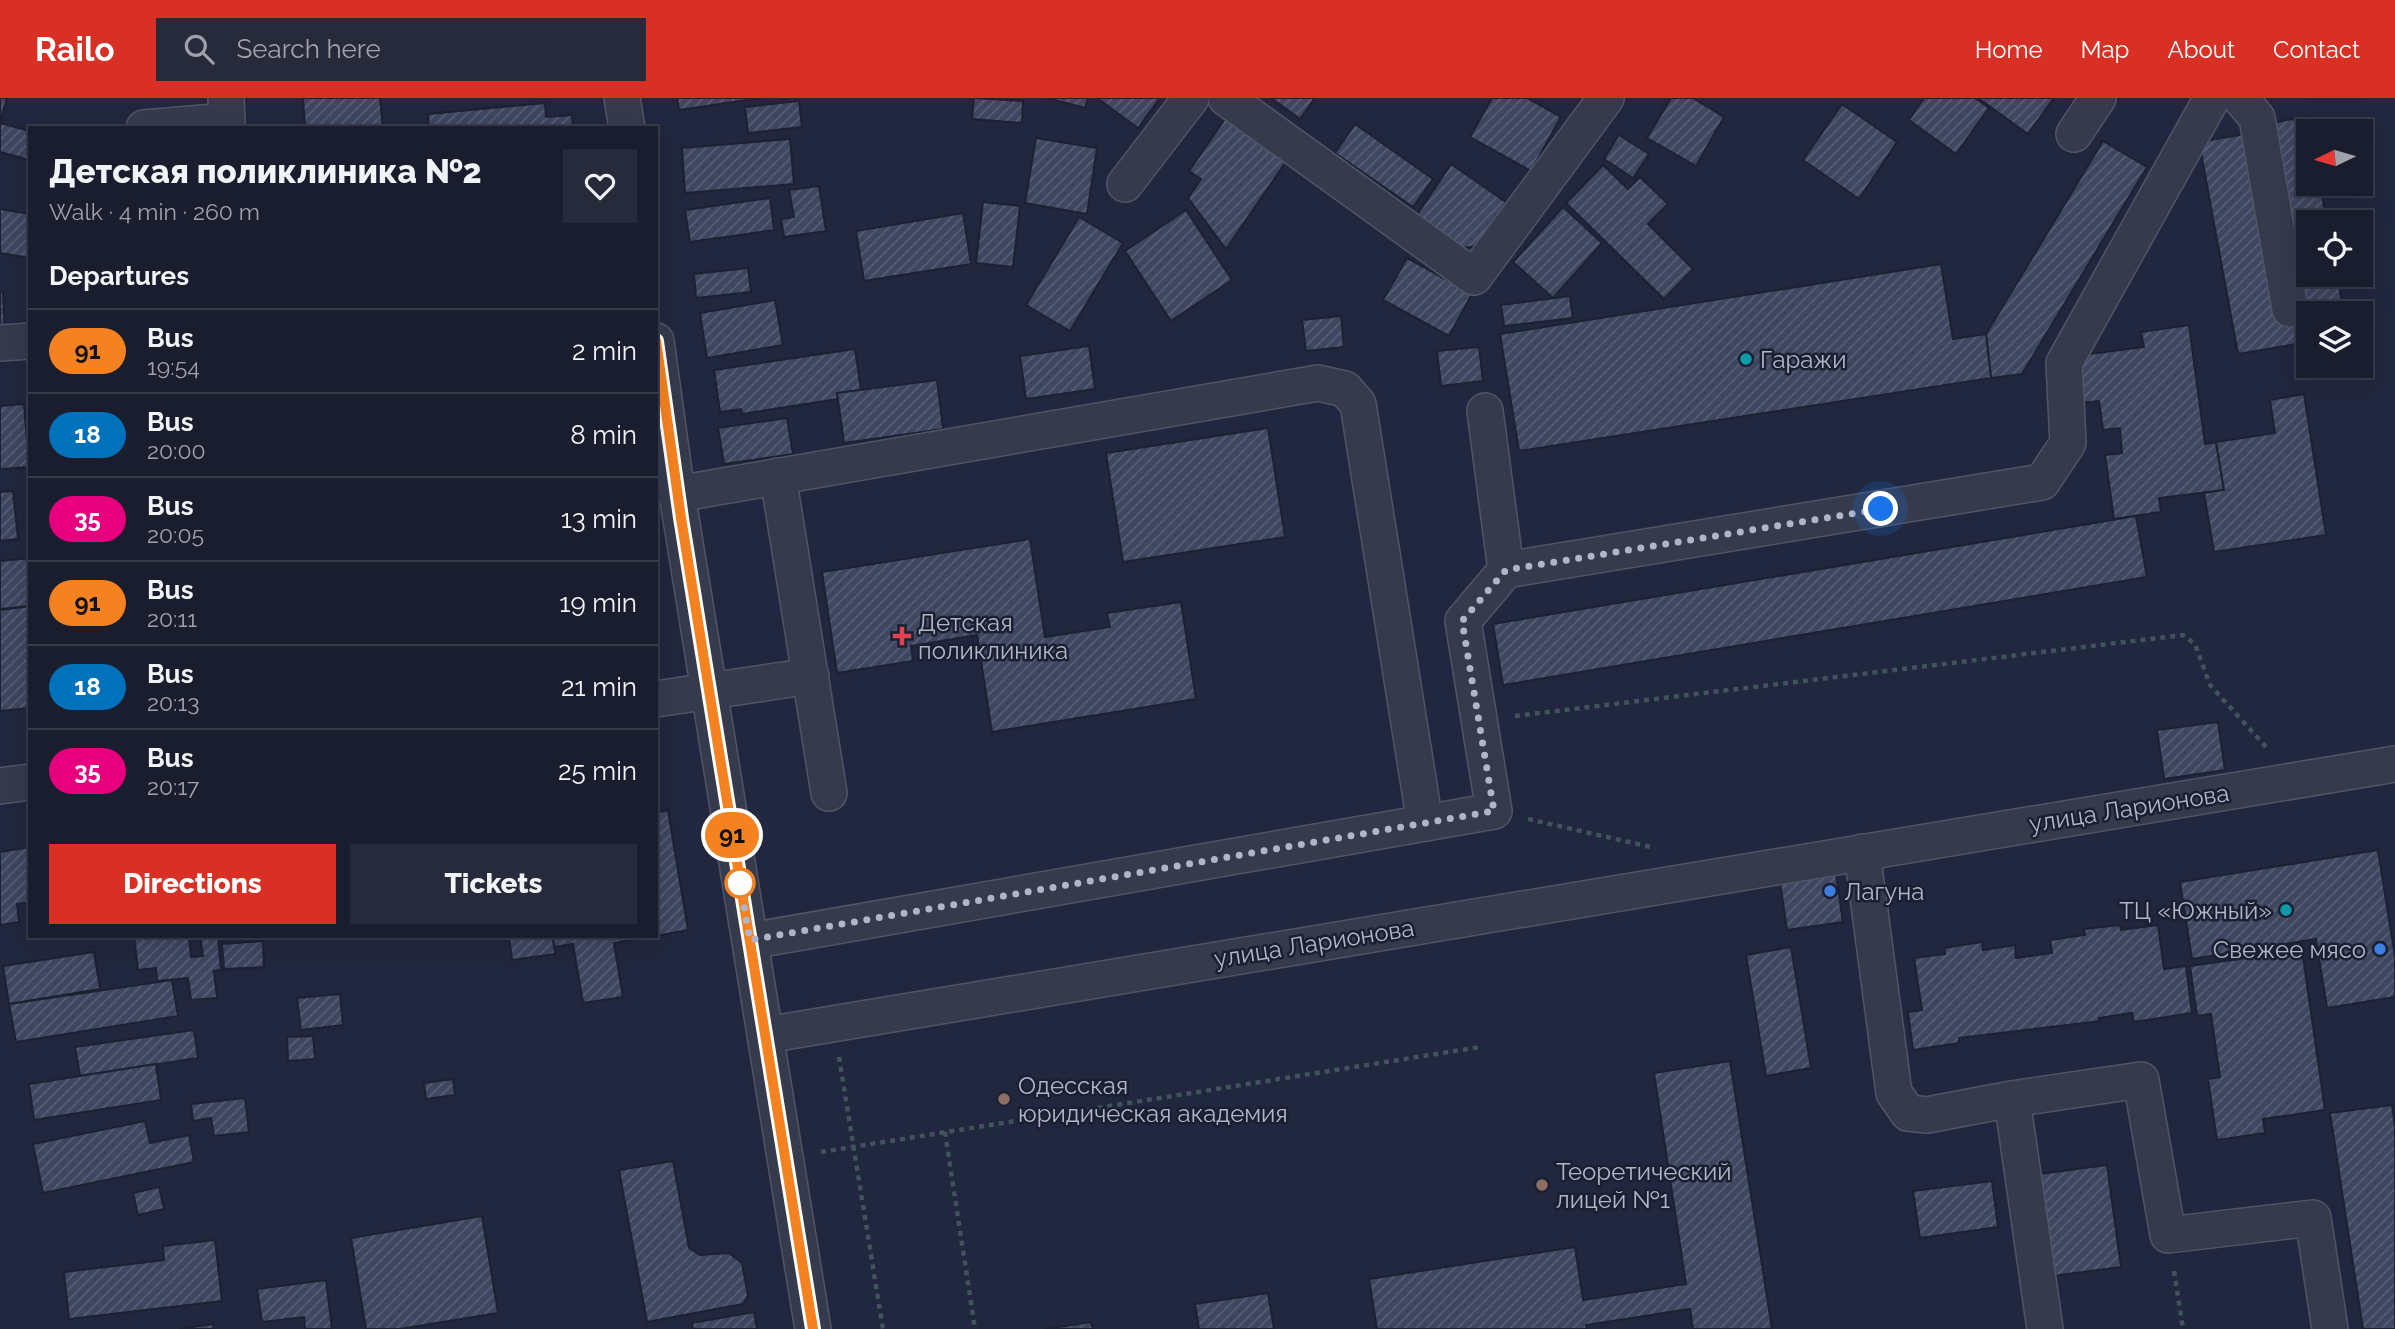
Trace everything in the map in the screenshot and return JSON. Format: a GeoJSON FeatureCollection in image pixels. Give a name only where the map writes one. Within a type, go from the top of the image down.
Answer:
{"type":"FeatureCollection","features":[{"type":"Feature","properties":{"kind":"street"},"geometry":{"type":"LineString","coordinates":[[168,126],[227,121],[226,98]]}},
{"type":"Feature","properties":{"kind":"street"},"geometry":{"type":"LineString","coordinates":[[622,98],[627,126]]}},
{"type":"Feature","properties":{"kind":"street"},"geometry":{"type":"LineString","coordinates":[[1125,184],[1191,98]]}},
{"type":"Feature","properties":{"kind":"street"},"geometry":{"type":"LineString","coordinates":[[1226,98],[1474,277],[1606,98]]}},
{"type":"Feature","properties":{"kind":"street"},"geometry":{"type":"LineString","coordinates":[[2074,134],[2098,98]]}},
{"type":"Feature","properties":{"kind":"street"},"geometry":{"type":"LineString","coordinates":[[750,940],[1494,811],[1462,621],[1506,570],[2042,482],[2068,443],[2064,363],[2212,98]]}},
{"type":"Feature","properties":{"kind":"street"},"geometry":{"type":"LineString","coordinates":[[2240,98],[2258,118],[2290,309]]}},
{"type":"Feature","properties":{"kind":"street"},"geometry":{"type":"LineString","coordinates":[[0,343],[28,341]]}},
{"type":"Feature","properties":{"kind":"street"},"geometry":{"type":"LineString","coordinates":[[658,356],[677,494],[813,1329]]}},
{"type":"Feature","properties":{"kind":"street"},"geometry":{"type":"LineString","coordinates":[[677,494],[1318,383],[1345,389],[1358,404],[1425,823]]}},
{"type":"Feature","properties":{"kind":"street"},"geometry":{"type":"LineString","coordinates":[[1485,411],[1506,570]]}},
{"type":"Feature","properties":{"kind":"street"},"geometry":{"type":"LineString","coordinates":[[778,476],[829,793]]}},
{"type":"Feature","properties":{"kind":"street"},"geometry":{"type":"LineString","coordinates":[[658,699],[811,676]]}},
{"type":"Feature","properties":{"kind":"street","name":"улица Ларионова"},"geometry":{"type":"LineString","coordinates":[[766,1035],[2395,764]]}},
{"type":"Feature","properties":{"kind":"street"},"geometry":{"type":"LineString","coordinates":[[0,786],[28,782]]}},
{"type":"Feature","properties":{"kind":"street"},"geometry":{"type":"LineString","coordinates":[[1862,852],[1894,1093],[1908,1113],[1927,1115],[2141,1080],[2168,1235],[2313,1218],[2330,1329]]}},
{"type":"Feature","properties":{"kind":"street"},"geometry":{"type":"LineString","coordinates":[[2012,1100],[2045,1329]]}},
{"type":"Feature","properties":{"kind":"path"},"geometry":{"type":"LineString","coordinates":[[1479,720],[2183,635],[2196,643],[2210,685],[2296,780]]}},
{"type":"Feature","properties":{"kind":"path"},"geometry":{"type":"LineString","coordinates":[[1494,811],[1657,849]]}},
{"type":"Feature","properties":{"kind":"path"},"geometry":{"type":"LineString","coordinates":[[833,1023],[883,1329]]}},
{"type":"Feature","properties":{"kind":"path"},"geometry":{"type":"LineString","coordinates":[[785,1157],[1480,1047]]}},
{"type":"Feature","properties":{"kind":"path"},"geometry":{"type":"LineString","coordinates":[[946,1132],[975,1329]]}},
{"type":"Feature","properties":{"kind":"path"},"geometry":{"type":"LineString","coordinates":[[2168,1235],[2183,1329]]}},
{"type":"Feature","properties":{"kind":"building"},"geometry":{"type":"Polygon","coordinates":[[[0,98],[7,98],[0,123],[0,98]]]}},
{"type":"Feature","properties":{"kind":"building"},"geometry":{"type":"Polygon","coordinates":[[[303,98],[380,98],[383,126],[305,126],[303,98]]]}},
{"type":"Feature","properties":{"kind":"building"},"geometry":{"type":"Polygon","coordinates":[[[677,98],[761,98],[679,110],[677,98]]]}},
{"type":"Feature","properties":{"kind":"building"},"geometry":{"type":"Polygon","coordinates":[[[974,98],[1023,101],[1022,123],[972,119],[974,98]]]}},
{"type":"Feature","properties":{"kind":"building"},"geometry":{"type":"Polygon","coordinates":[[[1047,98],[1088,98],[1085,108],[1047,98]]]}},
{"type":"Feature","properties":{"kind":"building"},"geometry":{"type":"Polygon","coordinates":[[[1097,98],[1160,98],[1138,128],[1097,98]]]}},
{"type":"Feature","properties":{"kind":"building"},"geometry":{"type":"Polygon","coordinates":[[[1271,98],[1315,98],[1300,119],[1271,98]]]}},
{"type":"Feature","properties":{"kind":"building"},"geometry":{"type":"Polygon","coordinates":[[[1492,98],[1527,98],[1561,117],[1531,171],[1470,137],[1492,98]]]}},
{"type":"Feature","properties":{"kind":"building"},"geometry":{"type":"Polygon","coordinates":[[[1671,98],[1693,98],[1724,117],[1696,166],[1647,138],[1671,98]]]}},
{"type":"Feature","properties":{"kind":"building"},"geometry":{"type":"Polygon","coordinates":[[[1924,98],[1975,98],[1989,108],[1956,154],[1909,120],[1924,98]]]}},
{"type":"Feature","properties":{"kind":"building"},"geometry":{"type":"Polygon","coordinates":[[[1978,98],[2054,98],[2028,134],[1978,98]]]}},
{"type":"Feature","properties":{"kind":"building"},"geometry":{"type":"Polygon","coordinates":[[[799,101],[802,127],[748,133],[745,107],[799,101]]]}},
{"type":"Feature","properties":{"kind":"building"},"geometry":{"type":"Polygon","coordinates":[[[545,103],[546,117],[572,115],[573,126],[429,126],[428,114],[545,103]]]}},
{"type":"Feature","properties":{"kind":"building"},"geometry":{"type":"Polygon","coordinates":[[[1842,104],[1897,142],[1859,199],[1803,160],[1842,104]]]}},
{"type":"Feature","properties":{"kind":"building"},"geometry":{"type":"Polygon","coordinates":[[[1227,116],[1288,159],[1226,249],[1188,198],[1201,179],[1189,171],[1227,116]]]}},
{"type":"Feature","properties":{"kind":"building"},"geometry":{"type":"Polygon","coordinates":[[[2308,116],[2308,119],[2296,119],[2296,196],[2322,196],[2325,210],[2296,210],[2296,287],[2339,287],[2342,301],[2296,301],[2296,344],[2238,354],[2199,142],[2245,134],[2271,123],[2308,116]]]}},
{"type":"Feature","properties":{"kind":"building"},"geometry":{"type":"Polygon","coordinates":[[[0,123],[28,130],[28,159],[0,152],[0,123]]]}},
{"type":"Feature","properties":{"kind":"building"},"geometry":{"type":"Polygon","coordinates":[[[1355,124],[1433,179],[1413,207],[1335,153],[1355,124]]]}},
{"type":"Feature","properties":{"kind":"building"},"geometry":{"type":"Polygon","coordinates":[[[1619,135],[1649,154],[1633,178],[1604,159],[1619,135]]]}},
{"type":"Feature","properties":{"kind":"building"},"geometry":{"type":"Polygon","coordinates":[[[1036,138],[1097,148],[1087,214],[1025,203],[1036,138]]]}},
{"type":"Feature","properties":{"kind":"building"},"geometry":{"type":"Polygon","coordinates":[[[790,139],[794,184],[685,193],[682,148],[790,139]]]}},
{"type":"Feature","properties":{"kind":"building"},"geometry":{"type":"Polygon","coordinates":[[[2103,141],[2147,167],[2022,374],[1991,378],[1986,334],[2103,141]]]}},
{"type":"Feature","properties":{"kind":"building"},"geometry":{"type":"Polygon","coordinates":[[[1451,164],[1513,207],[1488,244],[1464,248],[1417,215],[1451,164]]]}},
{"type":"Feature","properties":{"kind":"building"},"geometry":{"type":"Polygon","coordinates":[[[1603,165],[1628,189],[1640,177],[1668,204],[1648,224],[1693,269],[1664,299],[1566,203],[1603,165]]]}},
{"type":"Feature","properties":{"kind":"building"},"geometry":{"type":"Polygon","coordinates":[[[819,186],[826,231],[784,237],[781,219],[794,217],[789,190],[819,186]]]}},
{"type":"Feature","properties":{"kind":"building"},"geometry":{"type":"Polygon","coordinates":[[[770,198],[774,230],[690,242],[685,210],[770,198]]]}},
{"type":"Feature","properties":{"kind":"building"},"geometry":{"type":"Polygon","coordinates":[[[983,202],[1020,206],[1013,267],[976,263],[983,202]]]}},
{"type":"Feature","properties":{"kind":"building"},"geometry":{"type":"Polygon","coordinates":[[[1563,207],[1602,243],[1553,298],[1513,262],[1563,207]]]}},
{"type":"Feature","properties":{"kind":"building"},"geometry":{"type":"Polygon","coordinates":[[[0,209],[28,214],[28,258],[0,253],[0,209]]]}},
{"type":"Feature","properties":{"kind":"building"},"geometry":{"type":"Polygon","coordinates":[[[1186,210],[1232,280],[1171,321],[1125,251],[1186,210]]]}},
{"type":"Feature","properties":{"kind":"building"},"geometry":{"type":"Polygon","coordinates":[[[963,213],[971,264],[864,281],[856,231],[963,213]]]}},
{"type":"Feature","properties":{"kind":"building"},"geometry":{"type":"Polygon","coordinates":[[[1079,217],[1123,243],[1070,331],[1026,305],[1079,217]]]}},
{"type":"Feature","properties":{"kind":"building"},"geometry":{"type":"Polygon","coordinates":[[[1407,258],[1472,294],[1449,336],[1383,300],[1407,258]]]}},
{"type":"Feature","properties":{"kind":"building","name":"Гаражи"},"geometry":{"type":"Polygon","coordinates":[[[1941,264],[1953,339],[1986,334],[1991,378],[1519,451],[1500,334],[1941,264]]]}},
{"type":"Feature","properties":{"kind":"building"},"geometry":{"type":"Polygon","coordinates":[[[748,268],[751,292],[696,298],[694,274],[748,268]]]}},
{"type":"Feature","properties":{"kind":"building"},"geometry":{"type":"Polygon","coordinates":[[[0,292],[3,292],[5,334],[0,334],[0,292]]]}},
{"type":"Feature","properties":{"kind":"building"},"geometry":{"type":"Polygon","coordinates":[[[1570,296],[1573,318],[1504,326],[1501,305],[1570,296]]]}},
{"type":"Feature","properties":{"kind":"building"},"geometry":{"type":"Polygon","coordinates":[[[775,300],[783,345],[707,358],[700,313],[775,300]]]}},
{"type":"Feature","properties":{"kind":"building"},"geometry":{"type":"Polygon","coordinates":[[[1341,316],[1344,347],[1306,351],[1302,320],[1341,316]]]}},
{"type":"Feature","properties":{"kind":"building"},"geometry":{"type":"Polygon","coordinates":[[[2189,325],[2205,444],[2216,442],[2224,490],[2159,498],[2161,512],[2114,519],[2105,455],[2122,453],[2120,428],[2103,430],[2099,401],[2081,403],[2075,356],[2144,347],[2141,332],[2189,325]]]}},
{"type":"Feature","properties":{"kind":"building"},"geometry":{"type":"Polygon","coordinates":[[[1089,346],[1095,389],[1026,399],[1020,356],[1089,346]]]}},
{"type":"Feature","properties":{"kind":"building"},"geometry":{"type":"Polygon","coordinates":[[[1479,347],[1483,381],[1441,386],[1437,351],[1479,347]]]}},
{"type":"Feature","properties":{"kind":"building"},"geometry":{"type":"Polygon","coordinates":[[[855,349],[861,390],[837,393],[838,399],[742,414],[741,409],[720,412],[714,370],[855,349]]]}},
{"type":"Feature","properties":{"kind":"building"},"geometry":{"type":"Polygon","coordinates":[[[937,380],[943,429],[844,443],[837,393],[937,380]]]}},
{"type":"Feature","properties":{"kind":"building"},"geometry":{"type":"Polygon","coordinates":[[[2304,394],[2326,535],[2214,552],[2204,493],[2224,490],[2216,442],[2275,433],[2270,400],[2304,394]]]}},
{"type":"Feature","properties":{"kind":"building"},"geometry":{"type":"Polygon","coordinates":[[[24,404],[28,467],[0,469],[0,406],[24,404]]]}},
{"type":"Feature","properties":{"kind":"building"},"geometry":{"type":"Polygon","coordinates":[[[787,418],[793,454],[724,464],[718,428],[787,418]]]}},
{"type":"Feature","properties":{"kind":"building"},"geometry":{"type":"Polygon","coordinates":[[[1268,428],[1285,537],[1123,562],[1106,453],[1268,428]]]}},
{"type":"Feature","properties":{"kind":"building"},"geometry":{"type":"Polygon","coordinates":[[[13,491],[18,539],[0,541],[0,492],[13,491]]]}},
{"type":"Feature","properties":{"kind":"building"},"geometry":{"type":"Polygon","coordinates":[[[2136,516],[2147,577],[1503,685],[1493,624],[2136,516]]]}},
{"type":"Feature","properties":{"kind":"building","name":"Детская поликлиника"},"geometry":{"type":"Polygon","coordinates":[[[1030,539],[1045,637],[1110,627],[1107,613],[1181,602],[1196,699],[992,732],[977,635],[911,646],[913,661],[837,673],[822,572],[1030,539]]]}},
{"type":"Feature","properties":{"kind":"building"},"geometry":{"type":"Polygon","coordinates":[[[28,558],[28,606],[0,609],[0,561],[28,558]]]}},
{"type":"Feature","properties":{"kind":"building"},"geometry":{"type":"Polygon","coordinates":[[[28,606],[28,708],[0,711],[0,610],[28,606]]]}},
{"type":"Feature","properties":{"kind":"building"},"geometry":{"type":"Polygon","coordinates":[[[2218,722],[2225,770],[2164,779],[2157,730],[2218,722]]]}},
{"type":"Feature","properties":{"kind":"building"},"geometry":{"type":"Polygon","coordinates":[[[668,810],[688,930],[658,936],[658,812],[668,810]]]}},
{"type":"Feature","properties":{"kind":"building"},"geometry":{"type":"Polygon","coordinates":[[[28,847],[28,902],[17,904],[19,922],[0,925],[0,852],[28,847]]]}},
{"type":"Feature","properties":{"kind":"building","name":"ТЦ «Южный»"},"geometry":{"type":"Polygon","coordinates":[[[2378,850],[2395,957],[2395,997],[2327,1008],[2316,939],[2192,959],[2180,882],[2378,850]]]}},
{"type":"Feature","properties":{"kind":"building"},"geometry":{"type":"Polygon","coordinates":[[[1836,874],[1843,922],[1787,930],[1780,882],[1836,874]]]}},
{"type":"Feature","properties":{"kind":"building"},"geometry":{"type":"Polygon","coordinates":[[[2120,925],[2121,930],[2158,925],[2164,969],[2186,966],[2192,1013],[2134,1022],[2132,1013],[2099,1018],[2100,1021],[1959,1038],[1959,1043],[1913,1050],[1908,1012],[1922,1010],[1914,958],[1945,954],[1944,948],[1982,942],[1983,950],[2015,945],[2016,958],[2052,953],[2050,940],[2085,935],[2084,929],[2120,925]]]}},
{"type":"Feature","properties":{"kind":"building"},"geometry":{"type":"Polygon","coordinates":[[[134,938],[189,938],[191,957],[203,956],[200,938],[218,938],[221,970],[214,971],[217,998],[191,1000],[188,978],[157,981],[156,968],[138,970],[134,938]]]}},
{"type":"Feature","properties":{"kind":"building"},"geometry":{"type":"Polygon","coordinates":[[[509,938],[553,938],[555,954],[512,960],[509,938]]]}},
{"type":"Feature","properties":{"kind":"building"},"geometry":{"type":"Polygon","coordinates":[[[553,938],[643,938],[614,943],[623,997],[583,1003],[573,944],[554,947],[553,938]]]}},
{"type":"Feature","properties":{"kind":"building"},"geometry":{"type":"Polygon","coordinates":[[[263,941],[264,967],[224,969],[222,944],[263,941]]]}},
{"type":"Feature","properties":{"kind":"building"},"geometry":{"type":"Polygon","coordinates":[[[1791,947],[1811,1068],[1766,1076],[1746,955],[1791,947]]]}},
{"type":"Feature","properties":{"kind":"building"},"geometry":{"type":"Polygon","coordinates":[[[2302,950],[2325,1110],[2263,1119],[2265,1133],[2217,1140],[2208,1079],[2220,1077],[2211,1014],[2197,1016],[2190,966],[2302,950]]]}},
{"type":"Feature","properties":{"kind":"building"},"geometry":{"type":"Polygon","coordinates":[[[94,952],[100,989],[9,1004],[3,966],[94,952]]]}},
{"type":"Feature","properties":{"kind":"building"},"geometry":{"type":"Polygon","coordinates":[[[172,980],[178,1016],[16,1042],[9,1004],[172,980]]]}},
{"type":"Feature","properties":{"kind":"building"},"geometry":{"type":"Polygon","coordinates":[[[340,994],[343,1025],[301,1030],[297,998],[340,994]]]}},
{"type":"Feature","properties":{"kind":"building"},"geometry":{"type":"Polygon","coordinates":[[[194,1030],[198,1058],[80,1076],[75,1047],[194,1030]]]}},
{"type":"Feature","properties":{"kind":"building"},"geometry":{"type":"Polygon","coordinates":[[[313,1036],[315,1059],[288,1061],[287,1037],[313,1036]]]}},
{"type":"Feature","properties":{"kind":"building"},"geometry":{"type":"Polygon","coordinates":[[[1730,1061],[1772,1329],[1693,1329],[1690,1309],[1586,1325],[1587,1329],[1377,1329],[1369,1279],[1575,1247],[1583,1300],[1686,1284],[1654,1073],[1730,1061]]]}},
{"type":"Feature","properties":{"kind":"building"},"geometry":{"type":"Polygon","coordinates":[[[156,1064],[161,1100],[34,1120],[29,1084],[156,1064]]]}},
{"type":"Feature","properties":{"kind":"building"},"geometry":{"type":"Polygon","coordinates":[[[453,1079],[455,1095],[426,1099],[424,1083],[453,1079]]]}},
{"type":"Feature","properties":{"kind":"building"},"geometry":{"type":"Polygon","coordinates":[[[245,1098],[249,1132],[214,1136],[211,1118],[193,1121],[191,1104],[245,1098]]]}},
{"type":"Feature","properties":{"kind":"building"},"geometry":{"type":"Polygon","coordinates":[[[2392,1105],[2395,1127],[2395,1329],[2363,1329],[2330,1113],[2392,1105]]]}},
{"type":"Feature","properties":{"kind":"building"},"geometry":{"type":"Polygon","coordinates":[[[145,1121],[150,1143],[189,1135],[194,1162],[43,1193],[33,1144],[145,1121]]]}},
{"type":"Feature","properties":{"kind":"building"},"geometry":{"type":"Polygon","coordinates":[[[673,1161],[689,1248],[700,1255],[729,1253],[742,1263],[748,1296],[743,1304],[647,1322],[619,1170],[673,1161]]]}},
{"type":"Feature","properties":{"kind":"building"},"geometry":{"type":"Polygon","coordinates":[[[2107,1165],[2121,1267],[2045,1277],[2032,1175],[2107,1165]]]}},
{"type":"Feature","properties":{"kind":"building"},"geometry":{"type":"Polygon","coordinates":[[[1992,1181],[1998,1227],[1920,1238],[1913,1191],[1992,1181]]]}},
{"type":"Feature","properties":{"kind":"building"},"geometry":{"type":"Polygon","coordinates":[[[159,1187],[164,1209],[138,1215],[133,1193],[159,1187]]]}},
{"type":"Feature","properties":{"kind":"building"},"geometry":{"type":"Polygon","coordinates":[[[482,1216],[498,1313],[400,1329],[366,1329],[351,1238],[482,1216]]]}},
{"type":"Feature","properties":{"kind":"building"},"geometry":{"type":"Polygon","coordinates":[[[215,1240],[222,1301],[69,1319],[64,1272],[164,1260],[163,1246],[215,1240]]]}},
{"type":"Feature","properties":{"kind":"building"},"geometry":{"type":"Polygon","coordinates":[[[326,1280],[332,1329],[305,1329],[304,1317],[262,1322],[257,1289],[326,1280]]]}},
{"type":"Feature","properties":{"kind":"building"},"geometry":{"type":"Polygon","coordinates":[[[1268,1293],[1274,1329],[1199,1329],[1195,1304],[1268,1293]]]}},
{"type":"Feature","properties":{"kind":"building"},"geometry":{"type":"Polygon","coordinates":[[[754,1312],[757,1329],[693,1329],[692,1323],[754,1312]]]}},
{"type":"Feature","properties":{"kind":"building"},"geometry":{"type":"Polygon","coordinates":[[[1091,1322],[1093,1329],[1046,1329],[1091,1322]]]}},
{"type":"Feature","properties":{"kind":"building"},"geometry":{"type":"Polygon","coordinates":[[[213,1324],[214,1329],[179,1329],[213,1324]]]}},
{"type":"Feature","properties":{"kind":"bus line","name":"91"},"geometry":{"type":"LineString","coordinates":[[658,355],[681,518],[813,1329]]}},
{"type":"Feature","properties":{"kind":"place","name":"Гаражи"},"geometry":{"type":"Point","coordinates":[1746,359]}},
{"type":"Feature","properties":{"kind":"place","name":"Детская поликлиника"},"geometry":{"type":"Point","coordinates":[902,636]}},
{"type":"Feature","properties":{"kind":"place","name":"Лагуна"},"geometry":{"type":"Point","coordinates":[1830,891]}},
{"type":"Feature","properties":{"kind":"place","name":"ТЦ «Южный»"},"geometry":{"type":"Point","coordinates":[2286,910]}},
{"type":"Feature","properties":{"kind":"place","name":"Свежее мясо"},"geometry":{"type":"Point","coordinates":[2380,949]}},
{"type":"Feature","properties":{"kind":"place","name":"Одесская юридическая академия"},"geometry":{"type":"Point","coordinates":[1004,1099]}},
{"type":"Feature","properties":{"kind":"place","name":"Теоретический лицей №1"},"geometry":{"type":"Point","coordinates":[1542,1185]}},
{"type":"Feature","properties":{"kind":"route"},"geometry":{"type":"LineString","coordinates":[[740,883],[750,940],[1494,811],[1462,621],[1506,570],[1881,509]]}}]}
